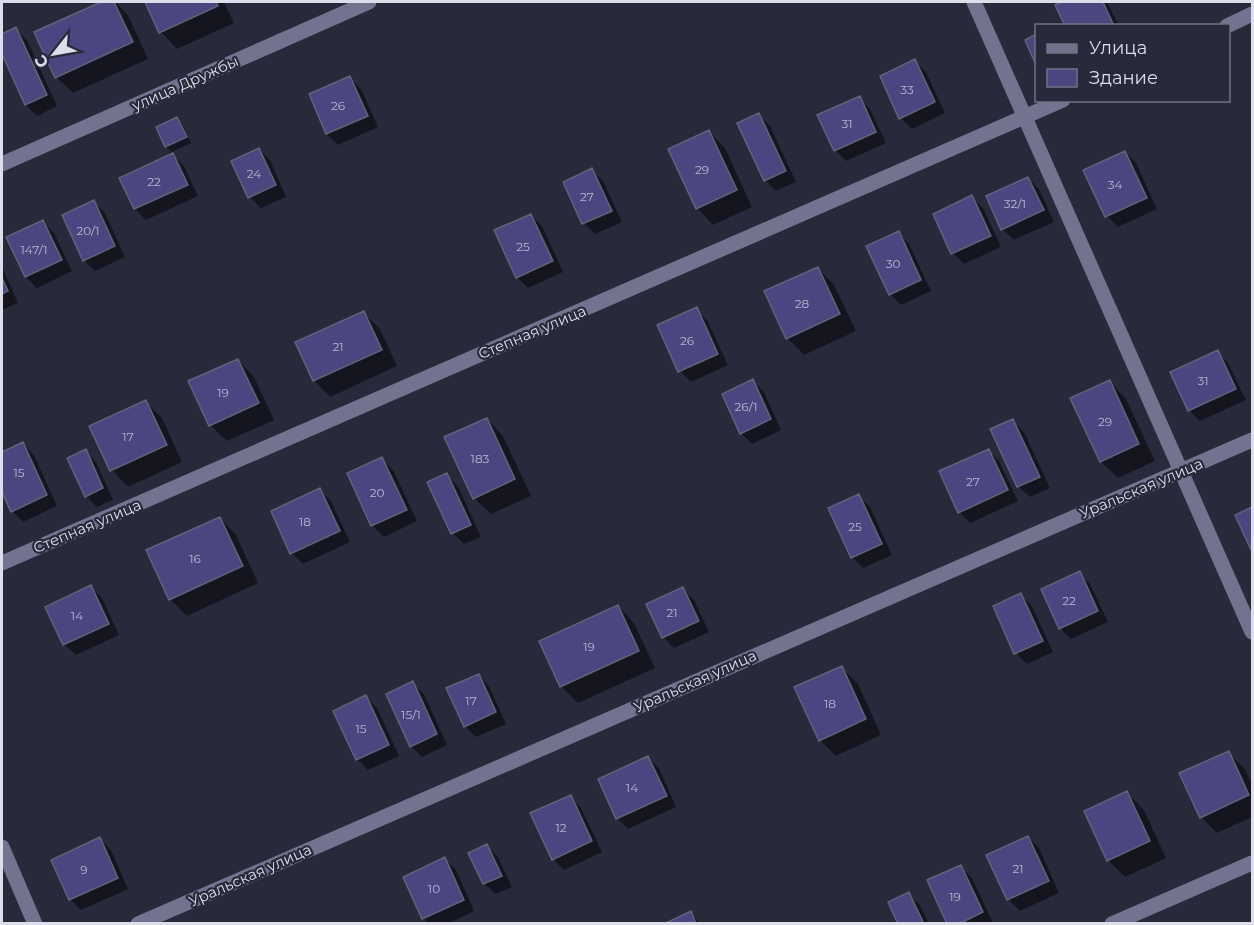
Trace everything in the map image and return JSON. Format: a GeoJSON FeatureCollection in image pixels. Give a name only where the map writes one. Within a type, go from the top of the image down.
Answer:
{"type":"FeatureCollection","features":[{"type":"Feature","properties":{"kind":"street","name":"улица Дружбы"},"geometry":{"type":"LineString","coordinates":[[2,164],[369,2]]}},
{"type":"Feature","properties":{"kind":"street"},"geometry":{"type":"LineString","coordinates":[[974,2],[1252,632]]}},
{"type":"Feature","properties":{"kind":"street"},"geometry":{"type":"LineString","coordinates":[[1230,25],[1252,14]]}},
{"type":"Feature","properties":{"kind":"street","name":"Степная улица"},"geometry":{"type":"LineString","coordinates":[[2,563],[1059,102]]}},
{"type":"Feature","properties":{"kind":"street","name":"Уральская улица"},"geometry":{"type":"LineString","coordinates":[[138,924],[1252,440]]}},
{"type":"Feature","properties":{"kind":"street"},"geometry":{"type":"LineString","coordinates":[[2,846],[35,924]]}},
{"type":"Feature","properties":{"kind":"street"},"geometry":{"type":"LineString","coordinates":[[1112,924],[1252,863]]}},
{"type":"Feature","properties":{"kind":"building"},"geometry":{"type":"Polygon","coordinates":[[[101,2],[114,2],[133,42],[55,78],[34,32],[101,2]]]}},
{"type":"Feature","properties":{"kind":"building"},"geometry":{"type":"Polygon","coordinates":[[[145,2],[216,2],[218,6],[159,33],[145,2]]]}},
{"type":"Feature","properties":{"kind":"building"},"geometry":{"type":"Polygon","coordinates":[[[1062,2],[1103,2],[1113,24],[1064,24],[1055,5],[1062,2]]]}},
{"type":"Feature","properties":{"kind":"building"},"geometry":{"type":"Polygon","coordinates":[[[16,27],[47,95],[25,105],[2,54],[2,34],[16,27]]]}},
{"type":"Feature","properties":{"kind":"building"},"geometry":{"type":"Polygon","coordinates":[[[1035,35],[1035,63],[1025,40],[1035,35]]]}},
{"type":"Feature","properties":{"kind":"building"},"geometry":{"type":"Polygon","coordinates":[[[915,59],[935,102],[899,119],[880,76],[915,59]]]}},
{"type":"Feature","properties":{"kind":"building"},"geometry":{"type":"Polygon","coordinates":[[[350,76],[368,116],[326,134],[309,94],[350,76]]]}},
{"type":"Feature","properties":{"kind":"building"},"geometry":{"type":"Polygon","coordinates":[[[860,96],[876,132],[834,151],[817,115],[860,96]]]}},
{"type":"Feature","properties":{"kind":"building"},"geometry":{"type":"Polygon","coordinates":[[[759,113],[786,171],[764,181],[737,123],[759,113]]]}},
{"type":"Feature","properties":{"kind":"building"},"geometry":{"type":"Polygon","coordinates":[[[177,117],[187,137],[165,147],[156,127],[177,117]]]}},
{"type":"Feature","properties":{"kind":"building"},"geometry":{"type":"Polygon","coordinates":[[[709,130],[737,190],[696,209],[668,149],[709,130]]]}},
{"type":"Feature","properties":{"kind":"building"},"geometry":{"type":"Polygon","coordinates":[[[259,148],[276,185],[248,198],[231,161],[259,148]]]}},
{"type":"Feature","properties":{"kind":"building"},"geometry":{"type":"Polygon","coordinates":[[[1125,151],[1147,198],[1105,217],[1083,170],[1125,151]]]}},
{"type":"Feature","properties":{"kind":"building"},"geometry":{"type":"Polygon","coordinates":[[[173,153],[188,185],[134,209],[119,178],[173,153]]]}},
{"type":"Feature","properties":{"kind":"building"},"geometry":{"type":"Polygon","coordinates":[[[592,168],[612,211],[582,224],[563,182],[592,168]]]}},
{"type":"Feature","properties":{"kind":"building"},"geometry":{"type":"Polygon","coordinates":[[[1028,177],[1044,210],[1001,230],[986,196],[1028,177]]]}},
{"type":"Feature","properties":{"kind":"building"},"geometry":{"type":"Polygon","coordinates":[[[972,195],[991,236],[951,254],[933,214],[972,195]]]}},
{"type":"Feature","properties":{"kind":"building"},"geometry":{"type":"Polygon","coordinates":[[[94,200],[115,246],[83,261],[62,215],[94,200]]]}},
{"type":"Feature","properties":{"kind":"building"},"geometry":{"type":"Polygon","coordinates":[[[531,214],[553,261],[516,278],[494,230],[531,214]]]}},
{"type":"Feature","properties":{"kind":"building"},"geometry":{"type":"Polygon","coordinates":[[[43,220],[62,260],[25,277],[6,237],[43,220]]]}},
{"type":"Feature","properties":{"kind":"building"},"geometry":{"type":"Polygon","coordinates":[[[899,231],[921,280],[889,295],[866,246],[899,231]]]}},
{"type":"Feature","properties":{"kind":"building"},"geometry":{"type":"Polygon","coordinates":[[[818,267],[840,314],[786,339],[764,291],[818,267]]]}},
{"type":"Feature","properties":{"kind":"building"},"geometry":{"type":"Polygon","coordinates":[[[2,278],[8,291],[2,294],[2,278]]]}},
{"type":"Feature","properties":{"kind":"building"},"geometry":{"type":"Polygon","coordinates":[[[697,307],[718,354],[678,372],[657,325],[697,307]]]}},
{"type":"Feature","properties":{"kind":"building"},"geometry":{"type":"Polygon","coordinates":[[[364,311],[382,350],[313,381],[295,342],[364,311]]]}},
{"type":"Feature","properties":{"kind":"building"},"geometry":{"type":"Polygon","coordinates":[[[1218,350],[1236,389],[1188,411],[1170,372],[1218,350]]]}},
{"type":"Feature","properties":{"kind":"building"},"geometry":{"type":"Polygon","coordinates":[[[238,359],[259,403],[209,426],[188,381],[238,359]]]}},
{"type":"Feature","properties":{"kind":"building"},"geometry":{"type":"Polygon","coordinates":[[[753,379],[771,419],[740,434],[722,394],[753,379]]]}},
{"type":"Feature","properties":{"kind":"building"},"geometry":{"type":"Polygon","coordinates":[[[1110,380],[1139,444],[1100,462],[1070,398],[1110,380]]]}},
{"type":"Feature","properties":{"kind":"building"},"geometry":{"type":"Polygon","coordinates":[[[146,400],[167,445],[110,471],[89,426],[146,400]]]}},
{"type":"Feature","properties":{"kind":"building"},"geometry":{"type":"Polygon","coordinates":[[[487,418],[515,479],[473,499],[444,437],[487,418]]]}},
{"type":"Feature","properties":{"kind":"building"},"geometry":{"type":"Polygon","coordinates":[[[1013,419],[1040,477],[1017,487],[990,429],[1013,419]]]}},
{"type":"Feature","properties":{"kind":"building"},"geometry":{"type":"Polygon","coordinates":[[[23,442],[47,495],[11,512],[2,492],[2,452],[23,442]]]}},
{"type":"Feature","properties":{"kind":"building"},"geometry":{"type":"Polygon","coordinates":[[[86,449],[103,488],[85,497],[67,458],[86,449]]]}},
{"type":"Feature","properties":{"kind":"building"},"geometry":{"type":"Polygon","coordinates":[[[989,449],[1008,490],[958,513],[939,471],[989,449]]]}},
{"type":"Feature","properties":{"kind":"building"},"geometry":{"type":"Polygon","coordinates":[[[382,457],[407,510],[371,526],[347,473],[382,457]]]}},
{"type":"Feature","properties":{"kind":"building"},"geometry":{"type":"Polygon","coordinates":[[[447,473],[471,525],[451,534],[427,482],[447,473]]]}},
{"type":"Feature","properties":{"kind":"building"},"geometry":{"type":"Polygon","coordinates":[[[320,488],[340,531],[290,554],[271,511],[320,488]]]}},
{"type":"Feature","properties":{"kind":"building"},"geometry":{"type":"Polygon","coordinates":[[[859,494],[882,544],[851,558],[828,508],[859,494]]]}},
{"type":"Feature","properties":{"kind":"building"},"geometry":{"type":"Polygon","coordinates":[[[1252,507],[1252,552],[1235,515],[1252,507]]]}},
{"type":"Feature","properties":{"kind":"building"},"geometry":{"type":"Polygon","coordinates":[[[220,517],[243,566],[169,600],[146,550],[220,517]]]}},
{"type":"Feature","properties":{"kind":"building"},"geometry":{"type":"Polygon","coordinates":[[[1080,571],[1098,611],[1059,629],[1041,589],[1080,571]]]}},
{"type":"Feature","properties":{"kind":"building"},"geometry":{"type":"Polygon","coordinates":[[[91,585],[109,624],[63,645],[45,607],[91,585]]]}},
{"type":"Feature","properties":{"kind":"building"},"geometry":{"type":"Polygon","coordinates":[[[683,587],[699,621],[662,638],[646,604],[683,587]]]}},
{"type":"Feature","properties":{"kind":"building"},"geometry":{"type":"Polygon","coordinates":[[[1021,593],[1043,641],[1014,654],[993,606],[1021,593]]]}},
{"type":"Feature","properties":{"kind":"building"},"geometry":{"type":"Polygon","coordinates":[[[618,605],[639,651],[560,687],[539,641],[618,605]]]}},
{"type":"Feature","properties":{"kind":"building"},"geometry":{"type":"Polygon","coordinates":[[[842,666],[866,719],[819,741],[794,687],[842,666]]]}},
{"type":"Feature","properties":{"kind":"building"},"geometry":{"type":"Polygon","coordinates":[[[479,674],[496,712],[464,727],[446,688],[479,674]]]}},
{"type":"Feature","properties":{"kind":"building"},"geometry":{"type":"Polygon","coordinates":[[[413,681],[437,734],[410,747],[386,694],[413,681]]]}},
{"type":"Feature","properties":{"kind":"building"},"geometry":{"type":"Polygon","coordinates":[[[366,695],[389,745],[356,760],[333,711],[366,695]]]}},
{"type":"Feature","properties":{"kind":"building"},"geometry":{"type":"Polygon","coordinates":[[[1229,751],[1249,795],[1200,818],[1179,773],[1229,751]]]}},
{"type":"Feature","properties":{"kind":"building"},"geometry":{"type":"Polygon","coordinates":[[[648,756],[667,796],[616,819],[598,779],[648,756]]]}},
{"type":"Feature","properties":{"kind":"building"},"geometry":{"type":"Polygon","coordinates":[[[1127,791],[1150,841],[1107,861],[1084,811],[1127,791]]]}},
{"type":"Feature","properties":{"kind":"building"},"geometry":{"type":"Polygon","coordinates":[[[571,795],[592,841],[552,860],[530,813],[571,795]]]}},
{"type":"Feature","properties":{"kind":"building"},"geometry":{"type":"Polygon","coordinates":[[[1028,836],[1049,881],[1007,900],[986,855],[1028,836]]]}},
{"type":"Feature","properties":{"kind":"building"},"geometry":{"type":"Polygon","coordinates":[[[100,837],[118,878],[69,900],[51,860],[100,837]]]}},
{"type":"Feature","properties":{"kind":"building"},"geometry":{"type":"Polygon","coordinates":[[[487,844],[502,876],[483,884],[468,853],[487,844]]]}},
{"type":"Feature","properties":{"kind":"building"},"geometry":{"type":"Polygon","coordinates":[[[445,857],[464,900],[422,919],[403,877],[445,857]]]}},
{"type":"Feature","properties":{"kind":"building"},"geometry":{"type":"Polygon","coordinates":[[[961,865],[983,912],[959,924],[947,924],[927,880],[961,865]]]}},
{"type":"Feature","properties":{"kind":"building"},"geometry":{"type":"Polygon","coordinates":[[[909,892],[924,924],[898,924],[888,902],[909,892]]]}},
{"type":"Feature","properties":{"kind":"building"},"geometry":{"type":"Polygon","coordinates":[[[691,911],[696,924],[664,924],[691,911]]]}}]}
